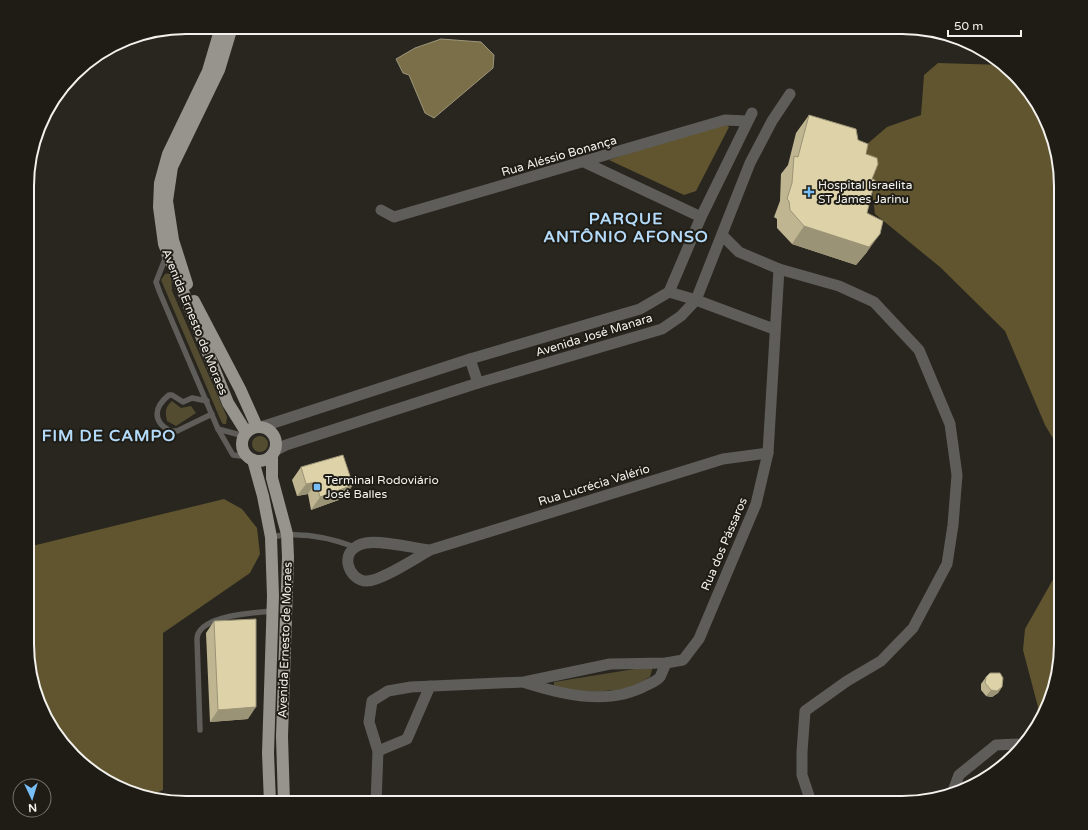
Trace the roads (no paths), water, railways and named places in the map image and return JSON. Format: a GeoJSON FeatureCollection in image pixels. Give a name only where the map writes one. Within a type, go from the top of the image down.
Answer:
{"type":"FeatureCollection","features":[{"type":"Feature","properties":{"kind":"main road","name":"Avenida Ernesto de Moraes"},"geometry":{"type":"LineString","coordinates":[[220,34],[208,71],[168,154],[160,183],[159,207],[164,244],[228,403],[252,431]]}},
{"type":"Feature","properties":{"kind":"main road","name":"Avenida Ernesto de Moraes"},"geometry":{"type":"LineString","coordinates":[[230,34],[219,70],[172,167],[167,201],[173,240],[191,296],[240,390],[252,431]]}},
{"type":"Feature","properties":{"kind":"main road"},"geometry":{"type":"LineString","coordinates":[[252,431],[273,433],[276,442],[273,453],[264,460],[251,458],[242,446],[252,431]]}},
{"type":"Feature","properties":{"kind":"main road","name":"Avenida Ernesto de Moraes"},"geometry":{"type":"LineString","coordinates":[[273,453],[272,478],[287,534],[288,557],[282,736],[284,796]]}},
{"type":"Feature","properties":{"kind":"main road","name":"Avenida Ernesto de Moraes"},"geometry":{"type":"LineString","coordinates":[[251,458],[263,496],[271,537],[272,611],[268,753],[270,796]]}},
{"type":"Feature","properties":{"kind":"street","name":"Avenida José Manara"},"geometry":{"type":"LineString","coordinates":[[273,453],[286,445],[478,383],[662,329],[681,316],[696,300],[750,162],[772,121],[790,94]]}},
{"type":"Feature","properties":{"kind":"street","name":"Rua Aléssio Bonança"},"geometry":{"type":"LineString","coordinates":[[380,210],[394,217],[725,120],[749,117],[701,217]]}},
{"type":"Feature","properties":{"kind":"street"},"geometry":{"type":"LineString","coordinates":[[584,162],[701,217],[669,292],[696,300],[774,329]]}},
{"type":"Feature","properties":{"kind":"street"},"geometry":{"type":"LineString","coordinates":[[722,235],[739,252],[779,269],[838,286],[874,302],[919,350],[950,424],[957,475],[953,525],[947,564],[913,628],[881,661],[847,681],[805,711],[802,775],[809,796]]}},
{"type":"Feature","properties":{"kind":"street","name":"Rua dos Pássaros"},"geometry":{"type":"LineString","coordinates":[[376,796],[378,751],[369,722],[372,701],[388,691],[430,686],[464,686],[524,682],[610,664],[666,663],[683,660],[699,639],[756,504],[768,453],[774,329],[779,269]]}},
{"type":"Feature","properties":{"kind":"street","name":"Avenida José Manara"},"geometry":{"type":"LineString","coordinates":[[252,431],[470,359],[640,309],[669,292]]}},
{"type":"Feature","properties":{"kind":"street"},"geometry":{"type":"LineString","coordinates":[[470,359],[478,383]]}},
{"type":"Feature","properties":{"kind":"street","name":"Rua Lucrécia Valério"},"geometry":{"type":"LineString","coordinates":[[430,550],[366,543],[349,551],[347,556],[350,568],[358,579],[367,581],[392,572],[430,550],[723,459],[768,453]]}},
{"type":"Feature","properties":{"kind":"street","name":"Rua dos Pássaros"},"geometry":{"type":"LineString","coordinates":[[524,682],[559,693],[589,697],[625,695],[636,691],[659,678],[666,663]]}},
{"type":"Feature","properties":{"kind":"street"},"geometry":{"type":"LineString","coordinates":[[378,751],[407,739],[430,686]]}},
{"type":"Feature","properties":{"kind":"street"},"geometry":{"type":"LineString","coordinates":[[955,786],[959,775],[996,745],[1016,744]]}},
{"type":"Feature","properties":{"kind":"lane"},"geometry":{"type":"LineString","coordinates":[[164,244],[165,259],[156,282],[158,287],[218,429],[233,454],[251,458]]}},
{"type":"Feature","properties":{"kind":"lane"},"geometry":{"type":"LineString","coordinates":[[206,401],[192,398],[183,402],[172,394],[169,395],[157,409],[156,412],[158,421],[170,431],[177,431],[212,414]]}},
{"type":"Feature","properties":{"kind":"lane"},"geometry":{"type":"LineString","coordinates":[[218,429],[252,431]]}},
{"type":"Feature","properties":{"kind":"lane"},"geometry":{"type":"LineString","coordinates":[[271,537],[287,534],[300,534],[338,540],[355,547]]}},
{"type":"Feature","properties":{"kind":"lane"},"geometry":{"type":"LineString","coordinates":[[200,730],[198,632],[205,625],[215,620],[272,611]]}},
{"type":"Feature","properties":{"kind":"place","name":"Hospital Israelita ST James Jarinu"},"geometry":{"type":"Point","coordinates":[809,192]}},
{"type":"Feature","properties":{"kind":"place","name":"Terminal Rodoviário José Balles"},"geometry":{"type":"Point","coordinates":[317,487]}},
{"type":"Feature","properties":{"kind":"district","name":"PARQUE ANTÔNIO AFONSO"},"geometry":{"type":"Point","coordinates":[626,227]}},
{"type":"Feature","properties":{"kind":"district","name":"FIM DE CAMPO"},"geometry":{"type":"Point","coordinates":[109,435]}}]}
